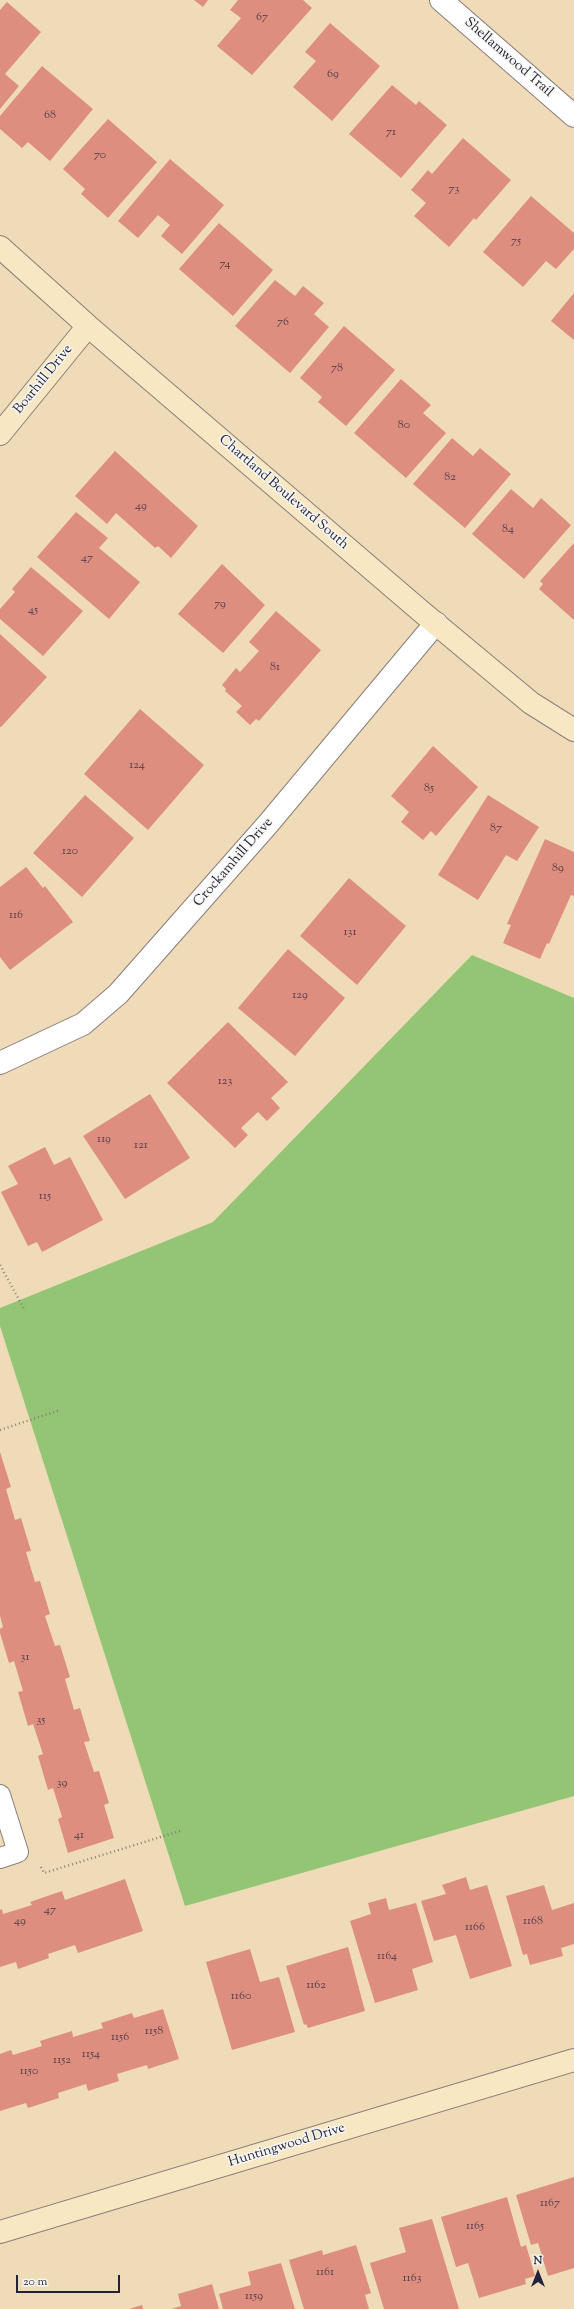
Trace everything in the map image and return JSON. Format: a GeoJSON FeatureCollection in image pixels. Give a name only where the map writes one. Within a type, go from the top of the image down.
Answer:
{"type":"FeatureCollection","features":[{"type":"Feature","properties":{"kind":"street","name":"Shellamwood Trail"},"geometry":{"type":"LineString","coordinates":[[441,0],[574,116]]}},
{"type":"Feature","properties":{"kind":"street","name":"Chartland Boulevard South"},"geometry":{"type":"LineString","coordinates":[[0,247],[88,326],[531,703],[574,730]]}},
{"type":"Feature","properties":{"kind":"street","name":"Boarhill Drive"},"geometry":{"type":"LineString","coordinates":[[0,434],[88,326]]}},
{"type":"Feature","properties":{"kind":"street","name":"Crockamhill Drive"},"geometry":{"type":"LineString","coordinates":[[0,1064],[83,1024],[118,994],[268,824],[436,623]]}},
{"type":"Feature","properties":{"kind":"street","name":"Huntingwood Drive"},"geometry":{"type":"LineString","coordinates":[[0,2232],[574,2060]]}},
{"type":"Feature","properties":{"kind":"lane"},"geometry":{"type":"LineString","coordinates":[[0,1795],[9,1855]]}},
{"type":"Feature","properties":{"kind":"path"},"geometry":{"type":"LineString","coordinates":[[0,1265],[24,1308]]}},
{"type":"Feature","properties":{"kind":"path"},"geometry":{"type":"LineString","coordinates":[[0,1430],[60,1410]]}},
{"type":"Feature","properties":{"kind":"path"},"geometry":{"type":"LineString","coordinates":[[9,1855],[35,1847],[44,1873],[180,1831]]}},
{"type":"Feature","properties":{"kind":"green space"},"geometry":{"type":"Polygon","coordinates":[[[472,955],[574,998],[574,1796],[185,1906],[0,1326],[0,1308],[213,1222],[472,955]]]}},
{"type":"Feature","properties":{"kind":"building"},"geometry":{"type":"Polygon","coordinates":[[[194,0],[208,0],[203,7],[194,0]]]}},
{"type":"Feature","properties":{"kind":"building"},"geometry":{"type":"Polygon","coordinates":[[[238,0],[303,0],[312,8],[252,75],[217,46],[241,18],[230,10],[238,0]]]}},
{"type":"Feature","properties":{"kind":"building"},"geometry":{"type":"Polygon","coordinates":[[[7,2],[41,32],[5,74],[19,86],[0,109],[0,10],[7,2]]]}},
{"type":"Feature","properties":{"kind":"building"},"geometry":{"type":"Polygon","coordinates":[[[330,23],[380,66],[332,121],[293,87],[316,61],[305,52],[330,23]]]}},
{"type":"Feature","properties":{"kind":"building"},"geometry":{"type":"Polygon","coordinates":[[[42,66],[93,109],[50,161],[28,142],[22,148],[0,129],[0,116],[42,66]]]}},
{"type":"Feature","properties":{"kind":"building"},"geometry":{"type":"Polygon","coordinates":[[[392,85],[416,105],[419,101],[447,125],[401,178],[349,134],[392,85]]]}},
{"type":"Feature","properties":{"kind":"building"},"geometry":{"type":"Polygon","coordinates":[[[108,119],[157,162],[108,218],[81,194],[85,189],[63,169],[108,119]]]}},
{"type":"Feature","properties":{"kind":"building"},"geometry":{"type":"Polygon","coordinates":[[[463,138],[511,180],[476,220],[474,218],[449,247],[414,216],[426,203],[411,190],[428,170],[432,174],[463,138]]]}},
{"type":"Feature","properties":{"kind":"building"},"geometry":{"type":"Polygon","coordinates":[[[170,159],[224,205],[182,254],[161,236],[170,225],[158,215],[138,238],[118,221],[170,159]]]}},
{"type":"Feature","properties":{"kind":"building"},"geometry":{"type":"Polygon","coordinates":[[[531,196],[574,233],[574,249],[556,269],[546,261],[523,287],[483,252],[531,196]]]}},
{"type":"Feature","properties":{"kind":"building"},"geometry":{"type":"Polygon","coordinates":[[[219,223],[273,270],[233,316],[179,269],[219,223]]]}},
{"type":"Feature","properties":{"kind":"building"},"geometry":{"type":"Polygon","coordinates":[[[275,280],[295,296],[303,286],[324,303],[314,314],[329,327],[290,373],[235,326],[275,280]]]}},
{"type":"Feature","properties":{"kind":"building"},"geometry":{"type":"Polygon","coordinates":[[[574,293],[574,340],[551,321],[574,293]]]}},
{"type":"Feature","properties":{"kind":"building"},"geometry":{"type":"Polygon","coordinates":[[[344,326],[395,370],[346,426],[318,402],[322,397],[300,378],[344,326]]]}},
{"type":"Feature","properties":{"kind":"building"},"geometry":{"type":"Polygon","coordinates":[[[401,379],[431,405],[423,413],[446,433],[406,478],[354,433],[401,379]]]}},
{"type":"Feature","properties":{"kind":"building"},"geometry":{"type":"Polygon","coordinates":[[[452,438],[473,456],[480,448],[511,474],[465,528],[413,484],[452,438]]]}},
{"type":"Feature","properties":{"kind":"building"},"geometry":{"type":"Polygon","coordinates":[[[115,451],[198,526],[171,558],[158,546],[155,548],[116,513],[107,524],[75,496],[115,451]]]}},
{"type":"Feature","properties":{"kind":"building"},"geometry":{"type":"Polygon","coordinates":[[[511,489],[533,508],[541,498],[571,525],[524,579],[472,534],[511,489]]]}},
{"type":"Feature","properties":{"kind":"building"},"geometry":{"type":"Polygon","coordinates":[[[76,512],[108,538],[99,548],[140,582],[109,619],[37,557],[76,512]]]}},
{"type":"Feature","properties":{"kind":"building"},"geometry":{"type":"Polygon","coordinates":[[[574,543],[574,620],[539,589],[543,584],[540,581],[574,543]]]}},
{"type":"Feature","properties":{"kind":"building"},"geometry":{"type":"Polygon","coordinates":[[[222,564],[265,605],[223,653],[178,614],[222,564]]]}},
{"type":"Feature","properties":{"kind":"building"},"geometry":{"type":"Polygon","coordinates":[[[31,567],[83,611],[43,656],[0,619],[0,609],[15,592],[12,589],[31,567]]]}},
{"type":"Feature","properties":{"kind":"building"},"geometry":{"type":"Polygon","coordinates":[[[276,611],[321,650],[259,721],[256,719],[250,725],[236,712],[242,706],[225,691],[226,689],[222,685],[236,668],[240,672],[259,651],[249,642],[276,611]]]}},
{"type":"Feature","properties":{"kind":"building"},"geometry":{"type":"Polygon","coordinates":[[[0,634],[47,677],[1,727],[0,727],[0,634]]]}},
{"type":"Feature","properties":{"kind":"building"},"geometry":{"type":"Polygon","coordinates":[[[140,709],[204,765],[148,830],[84,774],[140,709]]]}},
{"type":"Feature","properties":{"kind":"building"},"geometry":{"type":"Polygon","coordinates":[[[433,746],[478,787],[436,836],[431,831],[423,840],[401,822],[409,812],[391,796],[433,746]]]}},
{"type":"Feature","properties":{"kind":"building"},"geometry":{"type":"Polygon","coordinates":[[[85,795],[134,838],[82,897],[33,853],[85,795]]]}},
{"type":"Feature","properties":{"kind":"building"},"geometry":{"type":"Polygon","coordinates":[[[488,795],[539,827],[517,861],[506,855],[478,900],[438,875],[488,795]]]}},
{"type":"Feature","properties":{"kind":"building"},"geometry":{"type":"Polygon","coordinates":[[[545,839],[574,852],[574,896],[571,895],[549,944],[547,943],[540,959],[503,943],[511,925],[507,924],[545,839]]]}},
{"type":"Feature","properties":{"kind":"building"},"geometry":{"type":"Polygon","coordinates":[[[26,867],[43,888],[45,886],[73,922],[10,970],[0,957],[0,887],[26,867]]]}},
{"type":"Feature","properties":{"kind":"building"},"geometry":{"type":"Polygon","coordinates":[[[349,878],[406,926],[357,985],[300,936],[349,878]]]}},
{"type":"Feature","properties":{"kind":"building"},"geometry":{"type":"Polygon","coordinates":[[[288,949],[345,998],[295,1056],[238,1008],[288,949]]]}},
{"type":"Feature","properties":{"kind":"building"},"geometry":{"type":"Polygon","coordinates":[[[228,1022],[288,1082],[271,1098],[280,1108],[267,1121],[258,1112],[241,1128],[248,1135],[235,1148],[167,1083],[228,1022]]]}},
{"type":"Feature","properties":{"kind":"building"},"geometry":{"type":"Polygon","coordinates":[[[150,1094],[190,1158],[125,1199],[83,1136],[150,1094]]]}},
{"type":"Feature","properties":{"kind":"building"},"geometry":{"type":"Polygon","coordinates":[[[45,1147],[54,1165],[70,1157],[103,1220],[42,1252],[37,1242],[28,1246],[1,1192],[18,1184],[8,1166],[45,1147]]]}},
{"type":"Feature","properties":{"kind":"building"},"geometry":{"type":"Polygon","coordinates":[[[0,1452],[11,1487],[6,1489],[15,1520],[21,1518],[31,1551],[26,1552],[35,1582],[40,1581],[50,1614],[45,1616],[55,1646],[60,1645],[70,1677],[65,1679],[74,1710],[80,1708],[90,1741],[84,1742],[94,1772],[99,1771],[109,1803],[104,1805],[114,1838],[68,1853],[58,1819],[62,1817],[53,1788],[48,1790],[38,1756],[43,1754],[33,1724],[28,1726],[18,1692],[23,1691],[14,1661],[9,1663],[0,1633],[0,1629],[3,1627],[0,1616],[0,1452]]]}},
{"type":"Feature","properties":{"kind":"building"},"geometry":{"type":"Polygon","coordinates":[[[466,1877],[470,1890],[487,1885],[512,1966],[470,1979],[456,1935],[434,1941],[421,1901],[446,1894],[442,1885],[466,1877]]]}},
{"type":"Feature","properties":{"kind":"building"},"geometry":{"type":"Polygon","coordinates":[[[125,1879],[143,1931],[78,1953],[75,1945],[48,1954],[49,1958],[18,1969],[16,1962],[0,1967],[0,1910],[2,1909],[3,1914],[32,1905],[30,1902],[62,1891],[65,1900],[125,1879]]]}},
{"type":"Feature","properties":{"kind":"building"},"geometry":{"type":"Polygon","coordinates":[[[544,1885],[552,1910],[574,1903],[574,1944],[561,1948],[563,1956],[530,1965],[527,1954],[523,1955],[506,1896],[544,1885]]]}},
{"type":"Feature","properties":{"kind":"building"},"geometry":{"type":"Polygon","coordinates":[[[386,1898],[389,1910],[416,1903],[433,1962],[412,1969],[418,1990],[375,2003],[350,1921],[371,1914],[368,1903],[386,1898]]]}},
{"type":"Feature","properties":{"kind":"building"},"geometry":{"type":"Polygon","coordinates":[[[348,1947],[365,2011],[308,2028],[306,2024],[304,2025],[286,1966],[348,1947]]]}},
{"type":"Feature","properties":{"kind":"building"},"geometry":{"type":"Polygon","coordinates":[[[250,1949],[260,1982],[279,1977],[295,2032],[232,2050],[206,1962],[250,1949]]]}},
{"type":"Feature","properties":{"kind":"building"},"geometry":{"type":"Polygon","coordinates":[[[163,2009],[179,2059],[148,2069],[147,2065],[117,2074],[119,2081],[88,2091],[86,2084],[58,2093],[59,2098],[28,2108],[26,2103],[0,2111],[0,2054],[11,2050],[13,2055],[42,2046],[40,2041],[72,2031],[73,2037],[103,2028],[101,2023],[132,2013],[134,2018],[163,2009]]]}},
{"type":"Feature","properties":{"kind":"building"},"geometry":{"type":"Polygon","coordinates":[[[574,2177],[574,2268],[548,2276],[538,2243],[531,2245],[516,2195],[574,2177]]]}},
{"type":"Feature","properties":{"kind":"building"},"geometry":{"type":"Polygon","coordinates":[[[507,2197],[521,2247],[526,2245],[535,2276],[525,2279],[526,2284],[479,2298],[468,2263],[456,2267],[441,2217],[507,2197]]]}},
{"type":"Feature","properties":{"kind":"building"},"geometry":{"type":"Polygon","coordinates":[[[432,2219],[459,2309],[384,2309],[370,2263],[406,2252],[399,2228],[432,2219]]]}},
{"type":"Feature","properties":{"kind":"building"},"geometry":{"type":"Polygon","coordinates":[[[356,2245],[371,2293],[365,2295],[369,2309],[304,2309],[289,2260],[322,2250],[323,2255],[356,2245]]]}},
{"type":"Feature","properties":{"kind":"building"},"geometry":{"type":"Polygon","coordinates":[[[281,2263],[295,2309],[223,2309],[219,2294],[251,2285],[248,2272],[281,2263]]]}},
{"type":"Feature","properties":{"kind":"building"},"geometry":{"type":"Polygon","coordinates":[[[212,2284],[219,2309],[171,2309],[181,2306],[178,2294],[212,2284]]]}},
{"type":"Feature","properties":{"kind":"building"},"geometry":{"type":"Polygon","coordinates":[[[142,2305],[143,2309],[129,2309],[142,2305]]]}}]}
